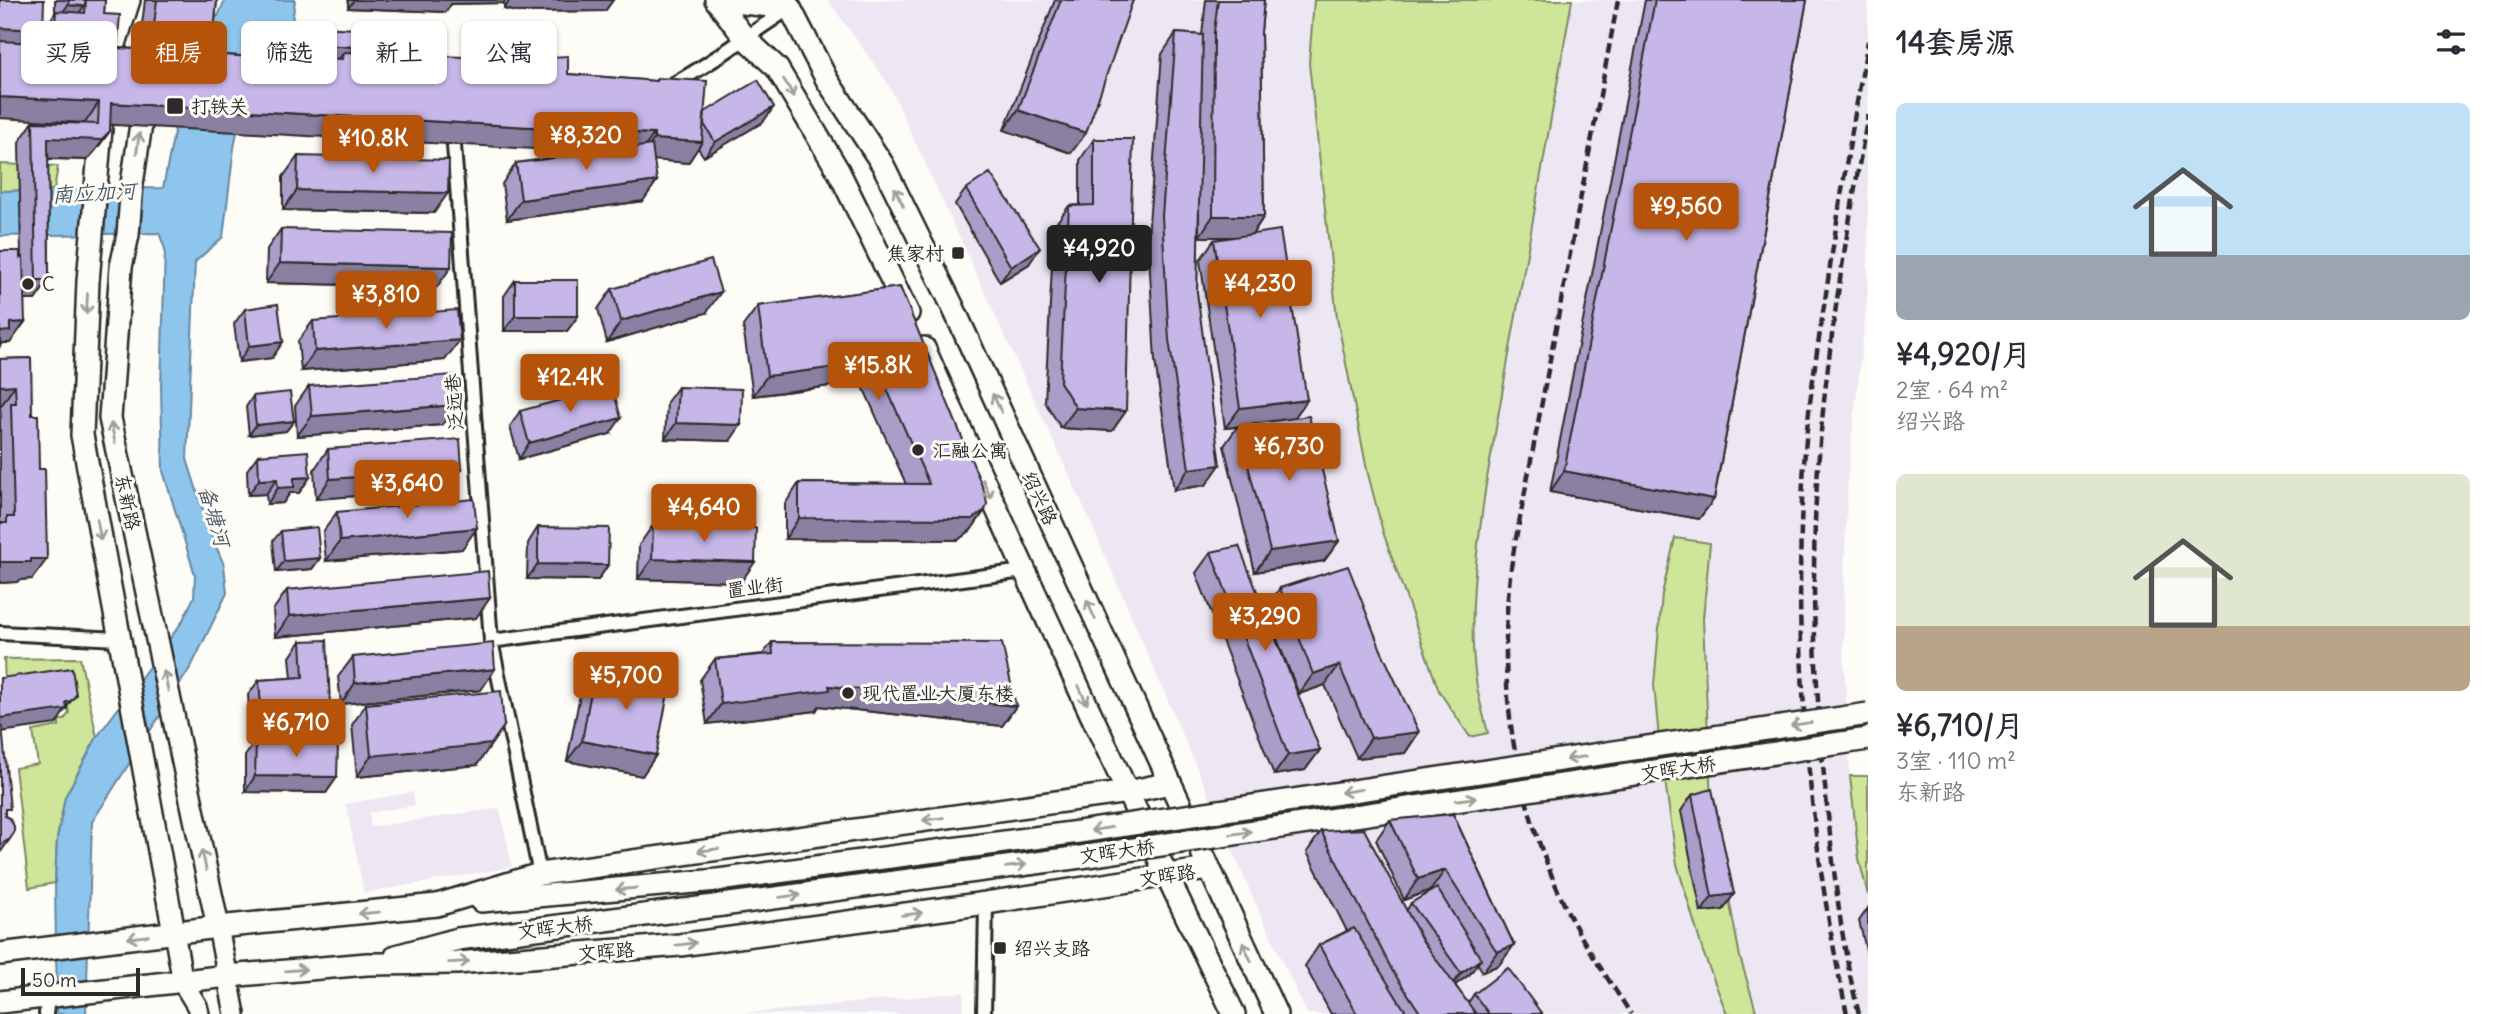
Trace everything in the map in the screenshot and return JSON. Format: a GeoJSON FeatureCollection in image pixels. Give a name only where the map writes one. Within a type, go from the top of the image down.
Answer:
{"type":"FeatureCollection","features":[{"type":"Feature","properties":{"kind":"main road"},"geometry":{"type":"LineString","coordinates":[[110,0],[108,61],[129,0]]}},
{"type":"Feature","properties":{"kind":"main road"},"geometry":{"type":"LineString","coordinates":[[716,0],[744,37],[777,68],[839,172],[916,330],[1024,571],[1234,1014]]}},
{"type":"Feature","properties":{"kind":"main road"},"geometry":{"type":"LineString","coordinates":[[732,0],[790,8]]}},
{"type":"Feature","properties":{"kind":"main road","name":"绍兴路"},"geometry":{"type":"LineString","coordinates":[[790,8],[827,80],[883,165],[952,305],[1276,1014]]}},
{"type":"Feature","properties":{"kind":"main road","name":"东新路"},"geometry":{"type":"LineString","coordinates":[[149,96],[132,184],[128,234],[121,267],[110,418],[218,927]]}},
{"type":"Feature","properties":{"kind":"main road","name":"东新路"},"geometry":{"type":"LineString","coordinates":[[104,99],[87,294],[82,435],[174,932]]}},
{"type":"Feature","properties":{"kind":"main road","name":"文晖大桥"},"geometry":{"type":"LineString","coordinates":[[437,905],[718,880],[1066,834],[1868,714]]}},
{"type":"Feature","properties":{"kind":"main road","name":"文晖大桥"},"geometry":{"type":"LineString","coordinates":[[367,964],[458,939],[1081,857],[1868,739]]}},
{"type":"Feature","properties":{"kind":"main road"},"geometry":{"type":"LineString","coordinates":[[0,954],[218,927],[437,905],[540,874],[1128,792],[1170,783]]}},
{"type":"Feature","properties":{"kind":"main road","name":"文晖路"},"geometry":{"type":"LineString","coordinates":[[0,1002],[47,1006],[109,991],[228,976],[367,964],[457,963],[680,945],[986,904],[1208,869]]}},
{"type":"Feature","properties":{"kind":"main road"},"geometry":{"type":"LineString","coordinates":[[218,927],[235,1014]]}},
{"type":"Feature","properties":{"kind":"main road"},"geometry":{"type":"LineString","coordinates":[[174,932],[183,983],[199,1014]]}},
{"type":"Feature","properties":{"kind":"street"},"geometry":{"type":"LineString","coordinates":[[660,91],[701,69],[790,8]]}},
{"type":"Feature","properties":{"kind":"street","name":"泛远巷"},"geometry":{"type":"LineString","coordinates":[[453,131],[491,641],[540,874]]}},
{"type":"Feature","properties":{"kind":"street","name":"置业街"},"geometry":{"type":"LineString","coordinates":[[491,641],[1024,571]]}},
{"type":"Feature","properties":{"kind":"street"},"geometry":{"type":"LineString","coordinates":[[0,633],[120,639]]}},
{"type":"Feature","properties":{"kind":"street"},"geometry":{"type":"LineString","coordinates":[[984,1014],[986,904]]}},
{"type":"Feature","properties":{"kind":"shaded area"},"geometry":{"type":"Polygon","coordinates":[[[828,0],[1868,0],[1868,292],[1848,471],[1844,653],[1850,776],[1859,859],[1868,895],[1868,1014],[1307,1014],[1254,900],[1088,516],[889,85],[828,0]]]}},
{"type":"Feature","properties":{"kind":"shaded area"},"geometry":{"type":"Polygon","coordinates":[[[413,792],[415,805],[369,813],[371,827],[500,808],[512,867],[364,893],[346,804],[413,792]]]}},
{"type":"Feature","properties":{"kind":"shaded area"},"geometry":{"type":"Polygon","coordinates":[[[964,992],[963,1014],[740,1014],[964,992]]]}},
{"type":"Feature","properties":{"kind":"green space"},"geometry":{"type":"Polygon","coordinates":[[[1314,0],[1572,0],[1486,484],[1477,557],[1473,655],[1478,693],[1488,733],[1470,737],[1439,691],[1383,532],[1367,470],[1337,318],[1309,63],[1314,0]]]}},
{"type":"Feature","properties":{"kind":"green space"},"geometry":{"type":"Polygon","coordinates":[[[0,164],[58,166],[54,190],[0,191],[0,164]]]}},
{"type":"Feature","properties":{"kind":"green space"},"geometry":{"type":"Polygon","coordinates":[[[1675,538],[1710,543],[1703,619],[1711,804],[1740,957],[1757,1014],[1727,1014],[1703,952],[1677,864],[1654,685],[1662,594],[1675,538]]]}},
{"type":"Feature","properties":{"kind":"green space"},"geometry":{"type":"Polygon","coordinates":[[[80,658],[97,737],[65,797],[57,839],[55,883],[29,888],[15,768],[38,764],[33,731],[59,726],[59,720],[64,720],[69,713],[62,681],[5,687],[4,659],[80,658]]]}},
{"type":"Feature","properties":{"kind":"green space"},"geometry":{"type":"Polygon","coordinates":[[[1850,776],[1868,776],[1868,895],[1859,859],[1850,776]]]}},
{"type":"Feature","properties":{"kind":"water","name":"南应加河"},"geometry":{"type":"Polygon","coordinates":[[[225,0],[295,0],[292,21],[241,21],[241,84],[246,84],[234,148],[223,237],[195,262],[187,459],[210,532],[224,565],[227,593],[192,665],[92,822],[86,1014],[57,1014],[55,883],[57,839],[65,797],[97,737],[182,622],[194,597],[195,575],[163,471],[161,389],[165,249],[159,233],[0,236],[0,191],[163,188],[184,84],[227,84],[227,21],[202,21],[218,16],[225,0]]]}},
{"type":"Feature","properties":{"kind":"building"},"geometry":{"type":"Polygon","coordinates":[[[0,0],[44,0],[43,21],[21,21],[21,29],[0,28],[0,0]]]}},
{"type":"Feature","properties":{"kind":"building"},"geometry":{"type":"Polygon","coordinates":[[[69,0],[86,0],[84,6],[68,5],[69,0]]]}},
{"type":"Feature","properties":{"kind":"building"},"geometry":{"type":"Polygon","coordinates":[[[86,0],[105,0],[104,14],[120,15],[117,48],[117,21],[55,21],[56,11],[85,13],[86,0]]]}},
{"type":"Feature","properties":{"kind":"building"},"geometry":{"type":"Polygon","coordinates":[[[157,0],[217,0],[215,21],[154,21],[157,0]]]}},
{"type":"Feature","properties":{"kind":"building"},"geometry":{"type":"Polygon","coordinates":[[[1061,0],[1133,0],[1086,133],[1018,110],[1061,0]]]}},
{"type":"Feature","properties":{"kind":"building"},"geometry":{"type":"Polygon","coordinates":[[[1218,0],[1264,0],[1261,32],[1264,216],[1213,216],[1214,32],[1218,0]]]}},
{"type":"Feature","properties":{"kind":"building"},"geometry":{"type":"Polygon","coordinates":[[[1655,0],[1807,0],[1714,499],[1564,471],[1655,0]]]}},
{"type":"Feature","properties":{"kind":"building"},"geometry":{"type":"Polygon","coordinates":[[[337,28],[351,29],[351,47],[337,46],[337,28]]]}},
{"type":"Feature","properties":{"kind":"building"},"geometry":{"type":"Polygon","coordinates":[[[1176,33],[1203,35],[1197,292],[1220,465],[1189,469],[1169,340],[1162,216],[1176,33]]]}},
{"type":"Feature","properties":{"kind":"building"},"geometry":{"type":"Polygon","coordinates":[[[0,41],[21,42],[21,84],[117,84],[117,48],[131,49],[131,84],[227,84],[227,55],[241,56],[241,84],[337,84],[337,59],[343,59],[344,52],[351,52],[351,84],[447,84],[447,56],[461,57],[461,84],[557,84],[557,57],[568,56],[568,74],[656,81],[658,78],[707,81],[702,142],[654,139],[654,134],[111,103],[110,131],[101,140],[48,138],[49,280],[36,280],[33,122],[98,124],[99,102],[0,97],[0,41]]]}},
{"type":"Feature","properties":{"kind":"building"},"geometry":{"type":"Polygon","coordinates":[[[758,80],[774,107],[715,142],[704,124],[705,112],[758,80]]]}},
{"type":"Feature","properties":{"kind":"building"},"geometry":{"type":"Polygon","coordinates":[[[1094,139],[1133,139],[1126,411],[1076,408],[1060,382],[1069,206],[1094,205],[1094,139]]]}},
{"type":"Feature","properties":{"kind":"building"},"geometry":{"type":"Polygon","coordinates":[[[652,145],[657,181],[521,200],[516,163],[652,145]]]}},
{"type":"Feature","properties":{"kind":"building"},"geometry":{"type":"Polygon","coordinates":[[[298,156],[449,160],[448,193],[297,190],[298,156]]]}},
{"type":"Feature","properties":{"kind":"building"},"geometry":{"type":"Polygon","coordinates":[[[990,173],[1040,248],[1011,267],[966,189],[990,173]]]}},
{"type":"Feature","properties":{"kind":"building"},"geometry":{"type":"Polygon","coordinates":[[[281,229],[452,233],[451,267],[280,263],[281,229]]]}},
{"type":"Feature","properties":{"kind":"building"},"geometry":{"type":"Polygon","coordinates":[[[1280,230],[1307,400],[1240,408],[1214,240],[1280,230]]]}},
{"type":"Feature","properties":{"kind":"building"},"geometry":{"type":"Polygon","coordinates":[[[0,251],[20,251],[20,258],[23,257],[25,322],[10,323],[10,331],[0,332],[0,251]]]}},
{"type":"Feature","properties":{"kind":"building"},"geometry":{"type":"Polygon","coordinates":[[[711,260],[721,292],[621,321],[612,289],[711,260]]]}},
{"type":"Feature","properties":{"kind":"building"},"geometry":{"type":"Polygon","coordinates":[[[515,280],[578,280],[578,316],[515,316],[515,280]]]}},
{"type":"Feature","properties":{"kind":"building"},"geometry":{"type":"Polygon","coordinates":[[[900,287],[985,493],[985,510],[972,519],[799,518],[799,483],[929,484],[875,362],[767,376],[758,306],[900,287]]]}},
{"type":"Feature","properties":{"kind":"building"},"geometry":{"type":"Polygon","coordinates":[[[278,304],[283,342],[249,346],[245,309],[278,304]]]}},
{"type":"Feature","properties":{"kind":"building"},"geometry":{"type":"Polygon","coordinates":[[[457,310],[460,340],[315,351],[313,321],[457,310]]]}},
{"type":"Feature","properties":{"kind":"building"},"geometry":{"type":"Polygon","coordinates":[[[31,358],[32,415],[38,415],[39,469],[45,469],[47,559],[0,562],[0,523],[7,523],[7,517],[14,517],[11,403],[16,403],[15,385],[0,386],[0,359],[31,358]]]}},
{"type":"Feature","properties":{"kind":"building"},"geometry":{"type":"Polygon","coordinates":[[[454,375],[456,405],[312,416],[309,386],[454,375]]]}},
{"type":"Feature","properties":{"kind":"building"},"geometry":{"type":"Polygon","coordinates":[[[612,386],[621,418],[529,443],[520,411],[612,386]]]}},
{"type":"Feature","properties":{"kind":"building"},"geometry":{"type":"Polygon","coordinates":[[[678,387],[742,389],[741,425],[676,423],[678,387]]]}},
{"type":"Feature","properties":{"kind":"building"},"geometry":{"type":"Polygon","coordinates":[[[290,392],[294,421],[256,425],[253,396],[290,392]]]}},
{"type":"Feature","properties":{"kind":"building"},"geometry":{"type":"Polygon","coordinates":[[[1309,416],[1339,541],[1270,551],[1238,426],[1309,416]]]}},
{"type":"Feature","properties":{"kind":"building"},"geometry":{"type":"Polygon","coordinates":[[[460,439],[462,469],[330,479],[328,449],[460,439]]]}},
{"type":"Feature","properties":{"kind":"building"},"geometry":{"type":"Polygon","coordinates":[[[308,451],[310,477],[294,478],[294,487],[278,488],[277,479],[259,480],[258,455],[308,451]]]}},
{"type":"Feature","properties":{"kind":"building"},"geometry":{"type":"Polygon","coordinates":[[[474,499],[477,528],[340,541],[337,512],[474,499]]]}},
{"type":"Feature","properties":{"kind":"building"},"geometry":{"type":"Polygon","coordinates":[[[653,525],[756,528],[755,562],[652,559],[653,525]]]}},
{"type":"Feature","properties":{"kind":"building"},"geometry":{"type":"Polygon","coordinates":[[[317,527],[320,558],[284,561],[281,531],[317,527]]]}},
{"type":"Feature","properties":{"kind":"building"},"geometry":{"type":"Polygon","coordinates":[[[538,527],[609,528],[608,565],[538,564],[538,527]]]}},
{"type":"Feature","properties":{"kind":"building"},"geometry":{"type":"Polygon","coordinates":[[[1239,546],[1320,750],[1288,755],[1211,552],[1239,546]]]}},
{"type":"Feature","properties":{"kind":"building"},"geometry":{"type":"Polygon","coordinates":[[[1348,566],[1381,650],[1419,732],[1371,738],[1339,665],[1313,674],[1280,588],[1348,566]]]}},
{"type":"Feature","properties":{"kind":"building"},"geometry":{"type":"Polygon","coordinates":[[[488,571],[490,598],[289,616],[287,590],[488,571]]]}},
{"type":"Feature","properties":{"kind":"building"},"geometry":{"type":"Polygon","coordinates":[[[327,640],[330,704],[261,707],[259,680],[303,677],[301,641],[327,640]]]}},
{"type":"Feature","properties":{"kind":"building"},"geometry":{"type":"Polygon","coordinates":[[[772,642],[1002,643],[1016,706],[829,686],[830,690],[721,704],[715,659],[773,654],[772,642]]]}},
{"type":"Feature","properties":{"kind":"building"},"geometry":{"type":"Polygon","coordinates":[[[493,643],[495,669],[355,683],[353,657],[493,643]]]}},
{"type":"Feature","properties":{"kind":"building"},"geometry":{"type":"Polygon","coordinates":[[[72,668],[76,695],[66,702],[67,709],[0,718],[0,678],[72,668]]]}},
{"type":"Feature","properties":{"kind":"building"},"geometry":{"type":"Polygon","coordinates":[[[595,669],[670,683],[656,755],[582,741],[595,669]]]}},
{"type":"Feature","properties":{"kind":"building"},"geometry":{"type":"Polygon","coordinates":[[[501,691],[504,726],[491,744],[371,756],[366,704],[501,691]]]}},
{"type":"Feature","properties":{"kind":"building"},"geometry":{"type":"Polygon","coordinates":[[[0,726],[10,809],[5,809],[5,816],[14,826],[10,839],[1,844],[0,844],[0,726]]]}},
{"type":"Feature","properties":{"kind":"building"},"geometry":{"type":"Polygon","coordinates":[[[256,741],[338,742],[337,777],[255,776],[256,741]]]}},
{"type":"Feature","properties":{"kind":"building"},"geometry":{"type":"Polygon","coordinates":[[[1712,789],[1734,894],[1712,897],[1692,795],[1712,789]]]}},
{"type":"Feature","properties":{"kind":"building"},"geometry":{"type":"Polygon","coordinates":[[[1453,814],[1514,945],[1497,952],[1445,870],[1418,879],[1390,820],[1453,814]]]}},
{"type":"Feature","properties":{"kind":"building"},"geometry":{"type":"Polygon","coordinates":[[[1364,829],[1422,940],[1476,1014],[1421,1014],[1392,970],[1321,831],[1364,829]]]}},
{"type":"Feature","properties":{"kind":"building"},"geometry":{"type":"Polygon","coordinates":[[[1437,888],[1481,959],[1461,973],[1411,903],[1437,888]]]}},
{"type":"Feature","properties":{"kind":"building"},"geometry":{"type":"Polygon","coordinates":[[[1354,928],[1408,1014],[1357,1014],[1319,945],[1354,928]]]}},
{"type":"Feature","properties":{"kind":"building"},"geometry":{"type":"Polygon","coordinates":[[[1508,968],[1542,1014],[1489,1014],[1474,994],[1508,968]]]}},
{"type":"Feature","properties":{"kind":"railway"},"geometry":{"type":"LineString","coordinates":[[1618,0],[1513,556],[1506,662],[1508,703],[1522,784],[1547,864],[1579,933],[1631,1014]]}},
{"type":"Feature","properties":{"kind":"railway"},"geometry":{"type":"LineString","coordinates":[[1847,1014],[1823,882],[1807,749],[1800,615],[1800,549],[1804,458],[1812,384],[1868,41]]}},
{"type":"Feature","properties":{"kind":"railway"},"geometry":{"type":"LineString","coordinates":[[1859,1014],[1848,965],[1833,865],[1817,691],[1814,565],[1817,482],[1825,390],[1844,252],[1868,115]]}},
{"type":"Feature","properties":{"kind":"place","name":"打铁关"},"geometry":{"type":"Point","coordinates":[175,106]}},
{"type":"Feature","properties":{"kind":"place","name":"焦家村"},"geometry":{"type":"Point","coordinates":[958,253]}},
{"type":"Feature","properties":{"kind":"place","name":"C"},"geometry":{"type":"Point","coordinates":[28,284]}},
{"type":"Feature","properties":{"kind":"place","name":"汇融公寓"},"geometry":{"type":"Point","coordinates":[918,450]}},
{"type":"Feature","properties":{"kind":"place","name":"现代置业大厦东楼"},"geometry":{"type":"Point","coordinates":[848,693]}},
{"type":"Feature","properties":{"kind":"place","name":"绍兴支路"},"geometry":{"type":"Point","coordinates":[1000,948]}},
{"type":"Feature","properties":{"kind":"water label","name":"备塘河"},"geometry":{"type":"Point","coordinates":[214,516]}}]}
